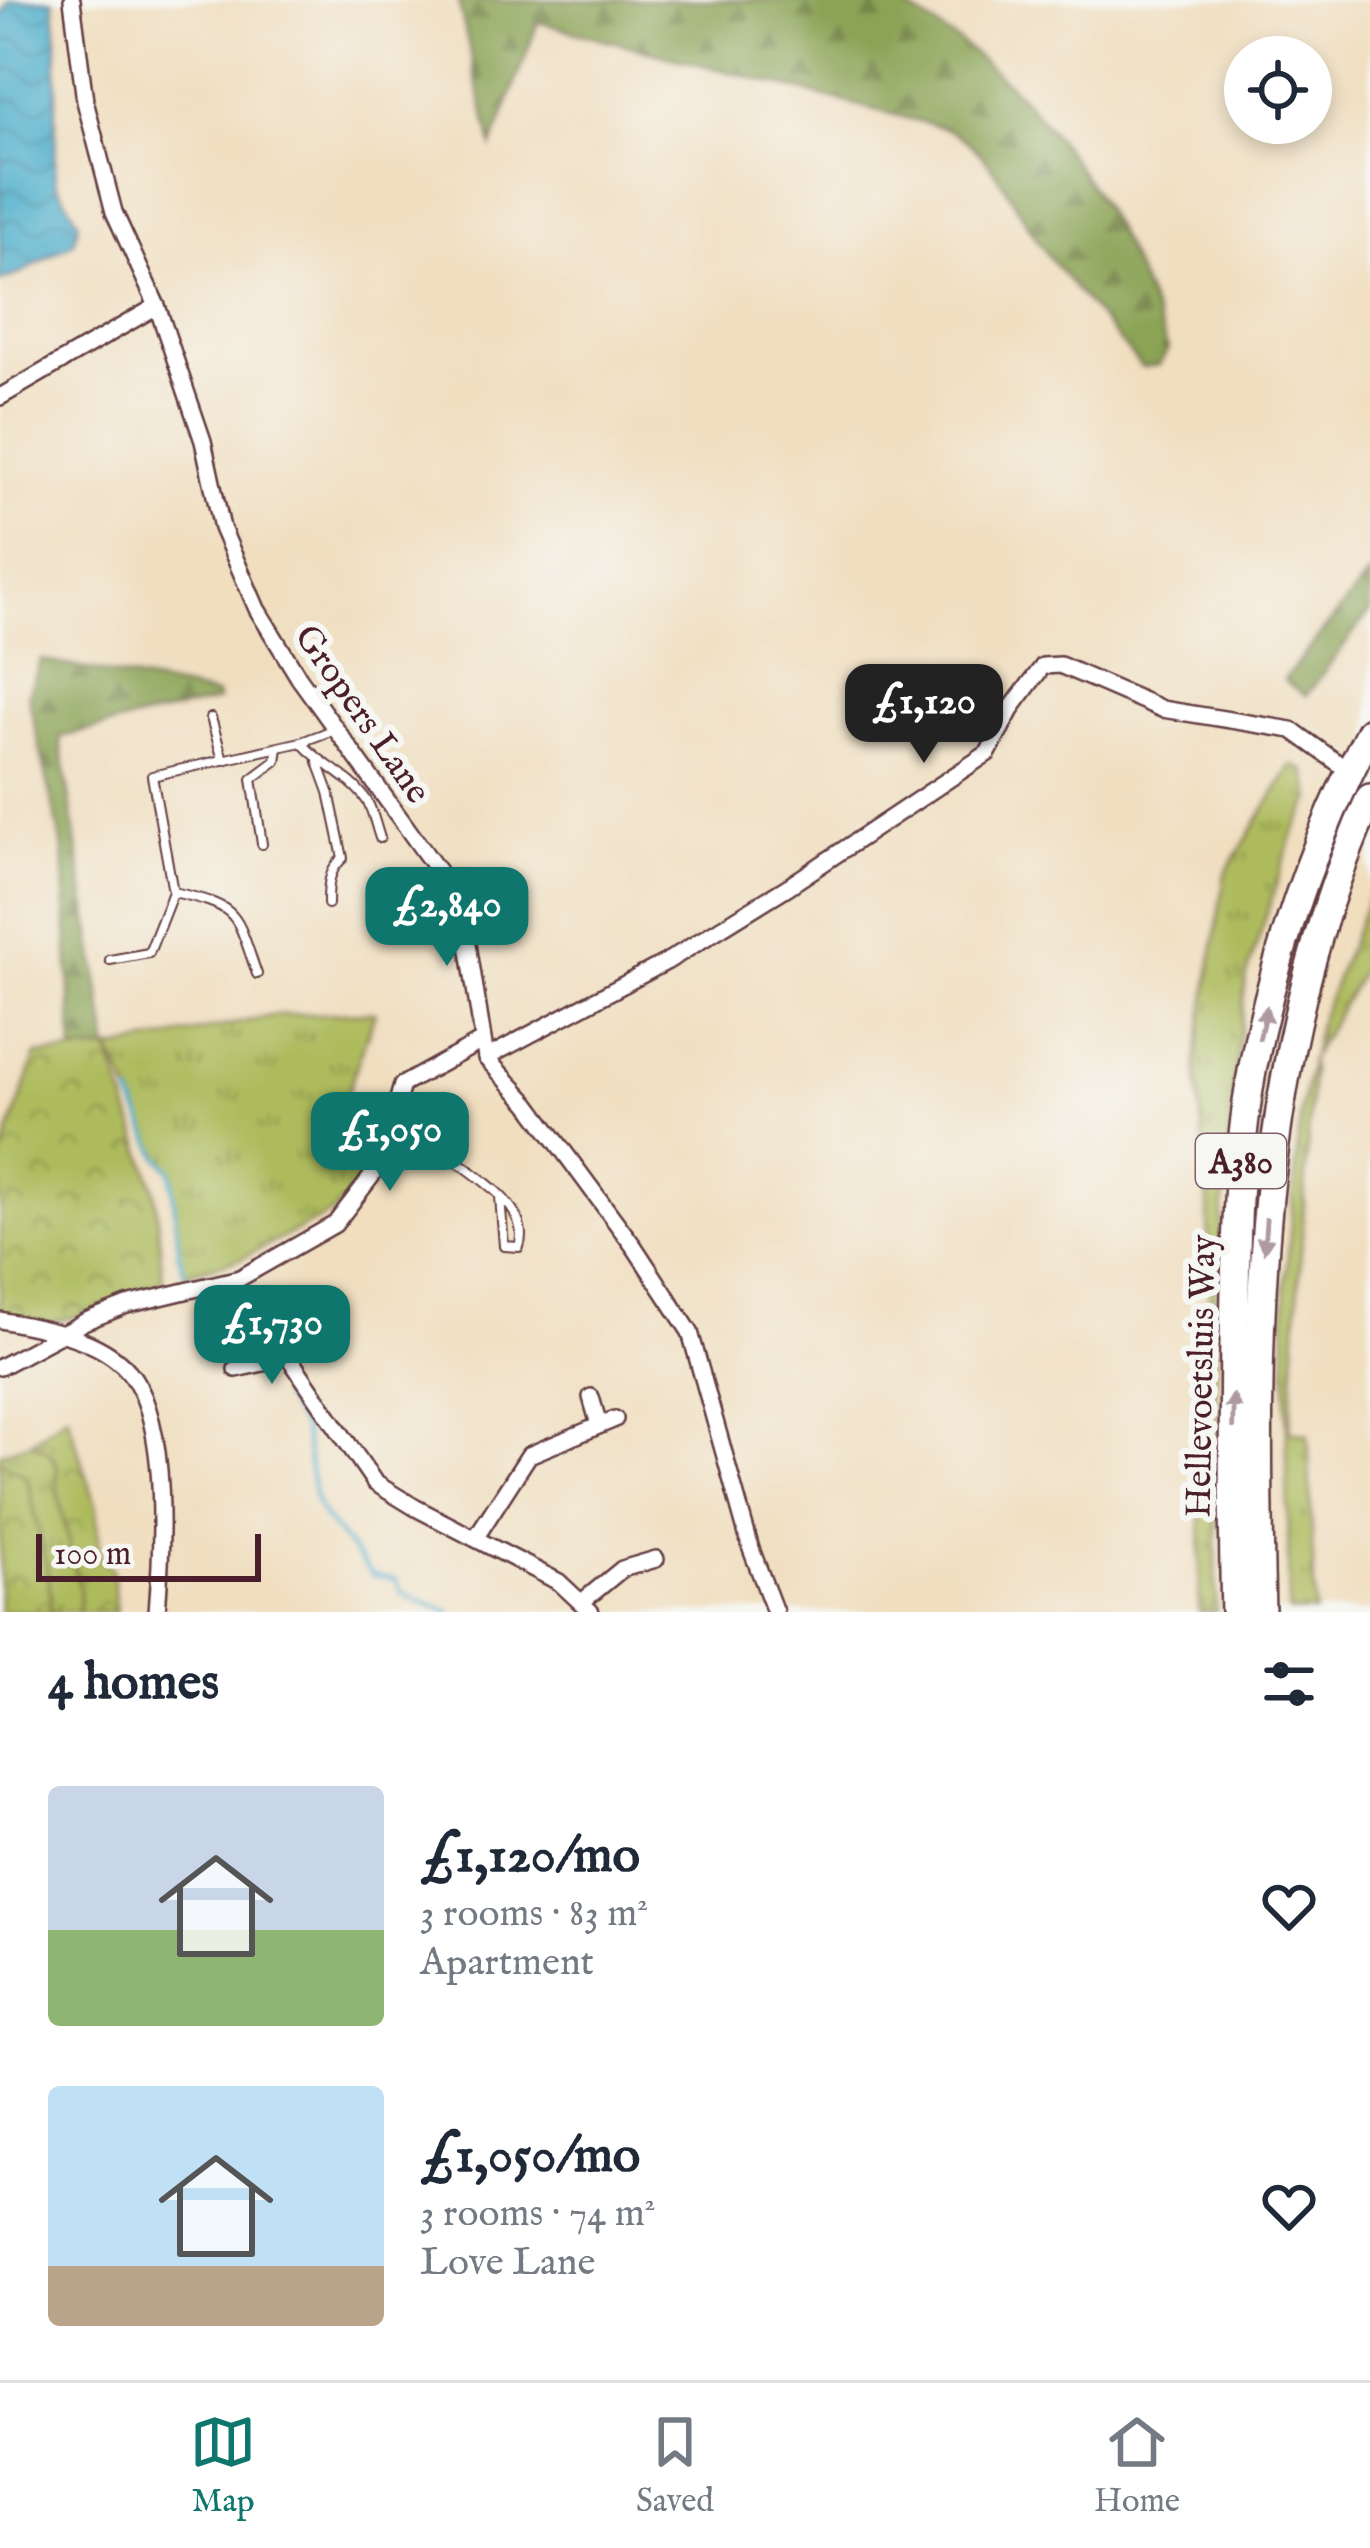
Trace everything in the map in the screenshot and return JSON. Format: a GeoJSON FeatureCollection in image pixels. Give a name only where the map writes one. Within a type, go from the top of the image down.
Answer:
{"type":"FeatureCollection","features":[{"type":"Feature","properties":{"kind":"highway","name":"Hellevoetsluis Way"},"geometry":{"type":"LineString","coordinates":[[1235,1612],[1235,1237],[1246,1113],[1284,937],[1349,771],[1370,731]]}},
{"type":"Feature","properties":{"kind":"highway","name":"Hellevoetsluis Way"},"geometry":{"type":"LineString","coordinates":[[1261,1612],[1260,1390],[1272,1145],[1302,986],[1322,920],[1370,798]]}},
{"type":"Feature","properties":{"kind":"street","name":"Gropers Lane"},"geometry":{"type":"LineString","coordinates":[[72,0],[85,100],[114,212],[157,306],[203,441],[222,528],[257,609],[438,871],[467,938],[484,1050]]}},
{"type":"Feature","properties":{"kind":"street"},"geometry":{"type":"LineString","coordinates":[[0,397],[157,306]]}},
{"type":"Feature","properties":{"kind":"street"},"geometry":{"type":"LineString","coordinates":[[0,1367],[128,1305],[240,1278],[335,1224],[371,1177],[402,1085],[666,962],[789,886],[988,753],[1013,706],[1043,666],[1060,664],[1162,709],[1292,730],[1349,771]]}},
{"type":"Feature","properties":{"kind":"street"},"geometry":{"type":"LineString","coordinates":[[484,1050],[635,1247],[691,1332],[751,1549],[775,1612]]}},
{"type":"Feature","properties":{"kind":"street"},"geometry":{"type":"LineString","coordinates":[[0,1321],[64,1333],[103,1352],[132,1376],[151,1422],[162,1550],[157,1612]]}},
{"type":"Feature","properties":{"kind":"street"},"geometry":{"type":"LineString","coordinates":[[266,1324],[375,1483],[559,1582],[587,1606],[622,1569],[648,1562],[647,1585]]}},
{"type":"Feature","properties":{"kind":"street"},"geometry":{"type":"LineString","coordinates":[[236,1369],[285,1352]]}},
{"type":"Feature","properties":{"kind":"street"},"geometry":{"type":"LineString","coordinates":[[476,1537],[529,1455],[607,1422],[591,1397]]}},
{"type":"Feature","properties":{"kind":"lane"},"geometry":{"type":"LineString","coordinates":[[212,718],[223,760]]}},
{"type":"Feature","properties":{"kind":"lane"},"geometry":{"type":"LineString","coordinates":[[110,960],[149,953],[173,892],[152,776],[278,748],[336,729]]}},
{"type":"Feature","properties":{"kind":"lane"},"geometry":{"type":"LineString","coordinates":[[301,742],[318,762],[329,792],[343,858],[334,866],[328,904]]}},
{"type":"Feature","properties":{"kind":"lane"},"geometry":{"type":"LineString","coordinates":[[262,844],[252,779],[276,761],[278,748]]}},
{"type":"Feature","properties":{"kind":"lane"},"geometry":{"type":"LineString","coordinates":[[318,762],[345,777],[368,802],[380,838]]}},
{"type":"Feature","properties":{"kind":"lane"},"geometry":{"type":"LineString","coordinates":[[173,892],[210,900],[236,916],[257,974]]}},
{"type":"Feature","properties":{"kind":"lane"},"geometry":{"type":"LineString","coordinates":[[399,1096],[430,1142],[500,1197],[521,1228],[519,1246],[512,1249],[504,1246],[502,1238],[500,1197]]}},
{"type":"Feature","properties":{"kind":"green space"},"geometry":{"type":"Polygon","coordinates":[[[458,0],[892,0],[943,30],[988,65],[1063,147],[1122,243],[1168,349],[1159,365],[1142,368],[1045,251],[990,165],[945,128],[538,22],[492,146],[458,0]]]}},
{"type":"Feature","properties":{"kind":"green space"},"geometry":{"type":"Polygon","coordinates":[[[1370,573],[1370,611],[1306,696],[1284,680],[1370,573]]]}},
{"type":"Feature","properties":{"kind":"green space"},"geometry":{"type":"Polygon","coordinates":[[[41,660],[216,695],[217,701],[60,737],[109,1050],[73,1052],[63,850],[28,695],[41,660]]]}},
{"type":"Feature","properties":{"kind":"green space"},"geometry":{"type":"Polygon","coordinates":[[[1292,765],[1306,771],[1312,799],[1293,833],[1246,977],[1216,1282],[1216,1612],[1199,1612],[1209,1321],[1208,1196],[1196,1063],[1225,874],[1292,765]]]}},
{"type":"Feature","properties":{"kind":"green space"},"geometry":{"type":"Polygon","coordinates":[[[1370,893],[1370,956],[1312,1057],[1319,1022],[1370,893]]]}},
{"type":"Feature","properties":{"kind":"green space"},"geometry":{"type":"Polygon","coordinates":[[[375,1012],[345,1100],[366,1177],[332,1213],[240,1259],[185,1274],[171,1171],[158,1156],[110,1050],[276,1015],[375,1012]]]}},
{"type":"Feature","properties":{"kind":"green space"},"geometry":{"type":"Polygon","coordinates":[[[109,1050],[155,1191],[163,1281],[80,1316],[48,1323],[0,1314],[0,1160],[36,1055],[109,1050]]]}},
{"type":"Feature","properties":{"kind":"green space"},"geometry":{"type":"Polygon","coordinates":[[[1310,1065],[1290,1431],[1308,1434],[1315,1612],[1289,1612],[1285,1287],[1301,1110],[1310,1065]]]}},
{"type":"Feature","properties":{"kind":"green space"},"geometry":{"type":"Polygon","coordinates":[[[67,1414],[97,1508],[100,1557],[112,1568],[116,1612],[78,1612],[80,1591],[57,1489],[57,1465],[50,1452],[31,1442],[67,1414]]]}},
{"type":"Feature","properties":{"kind":"green space"},"geometry":{"type":"Polygon","coordinates":[[[31,1442],[50,1452],[57,1465],[57,1489],[80,1591],[78,1612],[51,1612],[49,1579],[27,1477],[0,1461],[0,1453],[31,1442]]]}},
{"type":"Feature","properties":{"kind":"green space"},"geometry":{"type":"Polygon","coordinates":[[[0,1461],[27,1477],[49,1579],[51,1612],[0,1612],[0,1461]]]}},
{"type":"Feature","properties":{"kind":"water"},"geometry":{"type":"Polygon","coordinates":[[[9,0],[53,0],[55,181],[79,222],[74,242],[0,281],[0,18],[9,0]]]}},
{"type":"Feature","properties":{"kind":"waterway"},"geometry":{"type":"LineString","coordinates":[[131,1095],[158,1156],[171,1171],[185,1274]]}},
{"type":"Feature","properties":{"kind":"waterway"},"geometry":{"type":"LineString","coordinates":[[196,1318],[242,1304],[250,1325]]}},
{"type":"Feature","properties":{"kind":"waterway"},"geometry":{"type":"LineString","coordinates":[[281,1396],[303,1428],[322,1514],[372,1575],[395,1579],[402,1593],[451,1612]]}}]}
